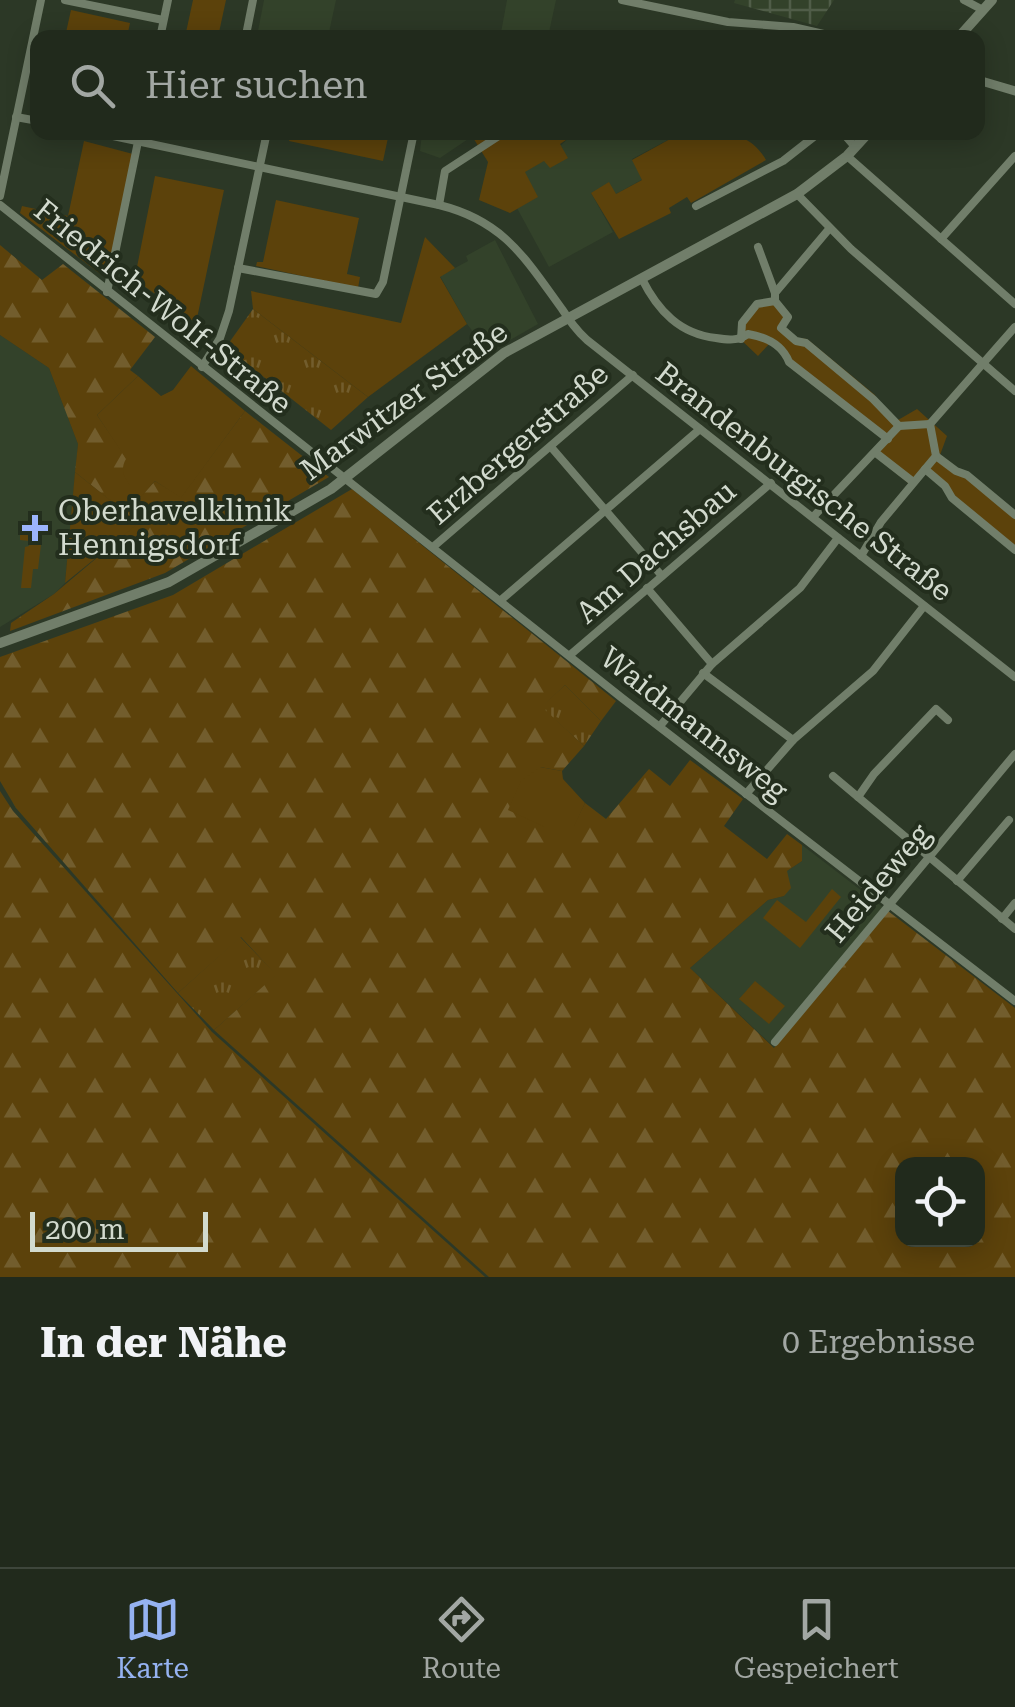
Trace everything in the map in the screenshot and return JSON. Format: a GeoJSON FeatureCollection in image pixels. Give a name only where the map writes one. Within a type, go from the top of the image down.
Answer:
{"type":"FeatureCollection","features":[{"type":"Feature","properties":{"kind":"main road"},"geometry":{"type":"LineString","coordinates":[[965,30],[992,0]]}},
{"type":"Feature","properties":{"kind":"main road","name":"Marwitzer Straße"},"geometry":{"type":"LineString","coordinates":[[0,643],[169,582],[347,480],[504,353],[798,194],[862,140]]}},
{"type":"Feature","properties":{"kind":"street"},"geometry":{"type":"LineString","coordinates":[[35,30],[41,0]]}},
{"type":"Feature","properties":{"kind":"street"},"geometry":{"type":"LineString","coordinates":[[65,0],[164,20]]}},
{"type":"Feature","properties":{"kind":"street"},"geometry":{"type":"LineString","coordinates":[[162,30],[168,0]]}},
{"type":"Feature","properties":{"kind":"street"},"geometry":{"type":"LineString","coordinates":[[247,30],[253,0]]}},
{"type":"Feature","properties":{"kind":"street"},"geometry":{"type":"LineString","coordinates":[[622,0],[728,22],[810,30]]}},
{"type":"Feature","properties":{"kind":"street"},"geometry":{"type":"LineString","coordinates":[[964,0],[983,10]]}},
{"type":"Feature","properties":{"kind":"street"},"geometry":{"type":"LineString","coordinates":[[0,196],[30,51]]}},
{"type":"Feature","properties":{"kind":"street"},"geometry":{"type":"LineString","coordinates":[[985,82],[1015,91]]}},
{"type":"Feature","properties":{"kind":"street"},"geometry":{"type":"LineString","coordinates":[[16,117],[30,120]]}},
{"type":"Feature","properties":{"kind":"street"},"geometry":{"type":"LineString","coordinates":[[107,292],[138,140]]}},
{"type":"Feature","properties":{"kind":"street","name":"Brandenburgische Straße"},"geometry":{"type":"LineString","coordinates":[[151,140],[477,216],[510,241],[586,340],[1015,677]]}},
{"type":"Feature","properties":{"kind":"street"},"geometry":{"type":"LineString","coordinates":[[202,367],[220,338],[265,140]]}},
{"type":"Feature","properties":{"kind":"street"},"geometry":{"type":"LineString","coordinates":[[238,268],[376,294],[383,282],[412,140]]}},
{"type":"Feature","properties":{"kind":"street"},"geometry":{"type":"LineString","coordinates":[[439,205],[445,172],[492,140]]}},
{"type":"Feature","properties":{"kind":"street"},"geometry":{"type":"LineString","coordinates":[[696,206],[783,161],[810,140]]}},
{"type":"Feature","properties":{"kind":"street"},"geometry":{"type":"LineString","coordinates":[[846,140],[851,152],[1015,304]]}},
{"type":"Feature","properties":{"kind":"street"},"geometry":{"type":"LineString","coordinates":[[941,239],[1015,156]]}},
{"type":"Feature","properties":{"kind":"street"},"geometry":{"type":"LineString","coordinates":[[798,194],[829,229],[1015,391]]}},
{"type":"Feature","properties":{"kind":"street","name":"Friedrich-Wolf-Straße"},"geometry":{"type":"LineString","coordinates":[[0,205],[347,480]]}},
{"type":"Feature","properties":{"kind":"street"},"geometry":{"type":"LineString","coordinates":[[741,339],[742,323],[757,304],[775,297],[829,229]]}},
{"type":"Feature","properties":{"kind":"street"},"geometry":{"type":"LineString","coordinates":[[758,247],[775,297],[788,317],[770,340]]}},
{"type":"Feature","properties":{"kind":"street"},"geometry":{"type":"LineString","coordinates":[[642,279],[654,303],[687,331],[710,338],[741,339],[748,334],[770,340],[856,418],[865,419],[888,439]]}},
{"type":"Feature","properties":{"kind":"street"},"geometry":{"type":"LineString","coordinates":[[781,328],[796,341],[806,342],[899,426],[930,424],[1015,326]]}},
{"type":"Feature","properties":{"kind":"street","name":"Erzbergerstraße"},"geometry":{"type":"LineString","coordinates":[[433,547],[632,376]]}},
{"type":"Feature","properties":{"kind":"street"},"geometry":{"type":"LineString","coordinates":[[865,419],[876,406]]}},
{"type":"Feature","properties":{"kind":"street"},"geometry":{"type":"LineString","coordinates":[[930,424],[936,456],[956,472],[967,475],[1015,515]]}},
{"type":"Feature","properties":{"kind":"street"},"geometry":{"type":"LineString","coordinates":[[813,517],[899,426]]}},
{"type":"Feature","properties":{"kind":"street"},"geometry":{"type":"LineString","coordinates":[[502,600],[700,429]]}},
{"type":"Feature","properties":{"kind":"street"},"geometry":{"type":"LineString","coordinates":[[550,447],[662,576]]}},
{"type":"Feature","properties":{"kind":"street"},"geometry":{"type":"LineString","coordinates":[[876,453],[912,482]]}},
{"type":"Feature","properties":{"kind":"street"},"geometry":{"type":"LineString","coordinates":[[861,556],[881,522],[936,456]]}},
{"type":"Feature","properties":{"kind":"street"},"geometry":{"type":"LineString","coordinates":[[925,470],[1015,550]]}},
{"type":"Feature","properties":{"kind":"street","name":"Waidmannsweg"},"geometry":{"type":"LineString","coordinates":[[347,480],[1015,1001]]}},
{"type":"Feature","properties":{"kind":"street","name":"Am Dachsbau"},"geometry":{"type":"LineString","coordinates":[[570,656],[770,484]]}},
{"type":"Feature","properties":{"kind":"street"},"geometry":{"type":"LineString","coordinates":[[660,726],[702,673],[786,602],[838,538]]}},
{"type":"Feature","properties":{"kind":"street"},"geometry":{"type":"LineString","coordinates":[[646,588],[712,664]]}},
{"type":"Feature","properties":{"kind":"street"},"geometry":{"type":"LineString","coordinates":[[746,794],[793,740],[873,670],[924,606]]}},
{"type":"Feature","properties":{"kind":"street"},"geometry":{"type":"LineString","coordinates":[[702,673],[793,740]]}},
{"type":"Feature","properties":{"kind":"street"},"geometry":{"type":"LineString","coordinates":[[858,797],[933,707],[948,720]]}},
{"type":"Feature","properties":{"kind":"street","name":"Heideweg"},"geometry":{"type":"LineString","coordinates":[[774,1042],[1015,754]]}},
{"type":"Feature","properties":{"kind":"street"},"geometry":{"type":"LineString","coordinates":[[833,776],[1015,929]]}},
{"type":"Feature","properties":{"kind":"street"},"geometry":{"type":"LineString","coordinates":[[957,881],[1009,820]]}},
{"type":"Feature","properties":{"kind":"street"},"geometry":{"type":"LineString","coordinates":[[1002,919],[1015,904]]}},
{"type":"Feature","properties":{"kind":"shaded area"},"geometry":{"type":"Polygon","coordinates":[[[264,0],[336,0],[330,30],[258,30],[264,0]]]}},
{"type":"Feature","properties":{"kind":"shaded area"},"geometry":{"type":"Polygon","coordinates":[[[507,0],[556,0],[550,30],[501,30],[507,0]]]}},
{"type":"Feature","properties":{"kind":"shaded area"},"geometry":{"type":"Polygon","coordinates":[[[834,0],[817,26],[734,3],[834,0]]]}},
{"type":"Feature","properties":{"kind":"shaded area"},"geometry":{"type":"Polygon","coordinates":[[[421,140],[467,140],[440,158],[420,151],[421,140]]]}},
{"type":"Feature","properties":{"kind":"shaded area"},"geometry":{"type":"Polygon","coordinates":[[[567,140],[668,140],[632,159],[643,179],[616,194],[591,193],[613,232],[549,267],[517,208],[537,196],[524,172],[567,140]]]}},
{"type":"Feature","properties":{"kind":"shaded area"},"geometry":{"type":"Polygon","coordinates":[[[495,240],[538,324],[489,352],[467,324],[440,276],[495,240]]]}},
{"type":"Feature","properties":{"kind":"shaded area","name":"Oberhavelklinik Hennigsdorf"},"geometry":{"type":"Polygon","coordinates":[[[0,335],[49,368],[78,444],[65,583],[0,627],[0,335]]]}},
{"type":"Feature","properties":{"kind":"shaded area"},"geometry":{"type":"Polygon","coordinates":[[[802,845],[888,911],[775,1048],[690,968],[768,900],[784,896],[787,871],[802,861],[802,845]]]}},
{"type":"Feature","properties":{"kind":"green space"},"geometry":{"type":"Polygon","coordinates":[[[193,0],[226,0],[220,30],[187,30],[193,0]]]}},
{"type":"Feature","properties":{"kind":"green space"},"geometry":{"type":"Polygon","coordinates":[[[71,10],[130,23],[128,30],[67,30],[71,10]]]}},
{"type":"Feature","properties":{"kind":"green space"},"geometry":{"type":"Polygon","coordinates":[[[289,140],[388,140],[383,161],[289,140]]]}},
{"type":"Feature","properties":{"kind":"green space"},"geometry":{"type":"Polygon","coordinates":[[[474,140],[566,140],[560,144],[568,158],[550,168],[544,161],[525,172],[538,197],[510,213],[479,200],[488,162],[474,140]]]}},
{"type":"Feature","properties":{"kind":"green space"},"geometry":{"type":"Polygon","coordinates":[[[668,140],[746,140],[766,160],[691,203],[687,197],[669,208],[671,213],[619,239],[591,193],[609,182],[616,194],[642,180],[632,160],[668,140]]]}},
{"type":"Feature","properties":{"kind":"green space"},"geometry":{"type":"Polygon","coordinates":[[[84,141],[133,154],[107,279],[20,213],[22,206],[68,216],[84,141]]]}},
{"type":"Feature","properties":{"kind":"green space"},"geometry":{"type":"Polygon","coordinates":[[[155,176],[224,190],[196,323],[144,286],[135,296],[121,285],[122,280],[134,282],[155,176]]]}},
{"type":"Feature","properties":{"kind":"green space"},"geometry":{"type":"Polygon","coordinates":[[[276,200],[359,218],[347,274],[360,277],[358,288],[256,266],[263,262],[276,200]]]}},
{"type":"Feature","properties":{"kind":"green space"},"geometry":{"type":"Polygon","coordinates":[[[425,237],[455,268],[440,277],[467,324],[368,397],[253,309],[251,291],[401,323],[425,237]]]}},
{"type":"Feature","properties":{"kind":"green space"},"geometry":{"type":"Polygon","coordinates":[[[0,245],[42,280],[63,264],[155,337],[130,370],[138,376],[97,415],[127,459],[140,497],[155,481],[181,497],[245,411],[329,477],[165,573],[10,631],[11,623],[54,594],[138,523],[75,472],[78,444],[49,368],[0,335],[0,245]]]}},
{"type":"Feature","properties":{"kind":"green space"},"geometry":{"type":"Polygon","coordinates":[[[773,297],[788,311],[790,319],[784,326],[796,338],[807,339],[875,395],[878,403],[898,420],[917,409],[947,436],[940,455],[1015,512],[1015,553],[925,472],[912,486],[871,453],[883,439],[787,363],[784,353],[770,343],[758,356],[738,337],[755,303],[773,297]]]}},
{"type":"Feature","properties":{"kind":"green space"},"geometry":{"type":"Polygon","coordinates":[[[253,309],[368,397],[331,430],[226,347],[253,309]]]}},
{"type":"Feature","properties":{"kind":"green space"},"geometry":{"type":"Polygon","coordinates":[[[191,366],[245,411],[181,498],[155,481],[141,497],[126,479],[126,459],[97,415],[138,376],[161,396],[173,390],[191,366]]]}},
{"type":"Feature","properties":{"kind":"green space"},"geometry":{"type":"Polygon","coordinates":[[[75,472],[139,523],[65,583],[75,472]]]}},
{"type":"Feature","properties":{"kind":"green space"},"geometry":{"type":"Polygon","coordinates":[[[352,489],[616,701],[601,721],[565,685],[542,707],[584,746],[562,771],[540,767],[573,827],[585,803],[606,819],[649,769],[670,786],[690,760],[743,799],[724,826],[767,859],[787,834],[802,845],[802,861],[787,871],[791,888],[784,896],[768,900],[690,968],[774,1048],[888,911],[1015,1008],[1015,1277],[489,1277],[214,1030],[276,975],[241,937],[178,993],[16,808],[0,781],[0,657],[173,595],[352,489]]]}},
{"type":"Feature","properties":{"kind":"green space"},"geometry":{"type":"Polygon","coordinates":[[[20,534],[42,536],[31,588],[21,588],[25,547],[30,541],[20,540],[20,534]]]}},
{"type":"Feature","properties":{"kind":"green space"},"geometry":{"type":"Polygon","coordinates":[[[565,685],[601,721],[584,746],[541,707],[565,685]]]}},
{"type":"Feature","properties":{"kind":"green space"},"geometry":{"type":"Polygon","coordinates":[[[540,767],[562,771],[563,779],[585,803],[574,827],[545,827],[508,810],[521,781],[540,767]]]}},
{"type":"Feature","properties":{"kind":"green space"},"geometry":{"type":"Polygon","coordinates":[[[0,791],[13,811],[212,1032],[485,1277],[0,1277],[0,791]]]}},
{"type":"Feature","properties":{"kind":"green space"},"geometry":{"type":"Polygon","coordinates":[[[832,889],[841,897],[800,948],[763,918],[777,900],[806,922],[832,889]]]}},
{"type":"Feature","properties":{"kind":"green space"},"geometry":{"type":"Polygon","coordinates":[[[240,937],[277,975],[214,1030],[178,993],[240,937]]]}},
{"type":"Feature","properties":{"kind":"green space"},"geometry":{"type":"Polygon","coordinates":[[[755,981],[785,1006],[769,1024],[739,999],[755,981]]]}},
{"type":"Feature","properties":{"kind":"place","name":"Oberhavelklinik Hennigsdorf"},"geometry":{"type":"Point","coordinates":[35,528]}}]}
